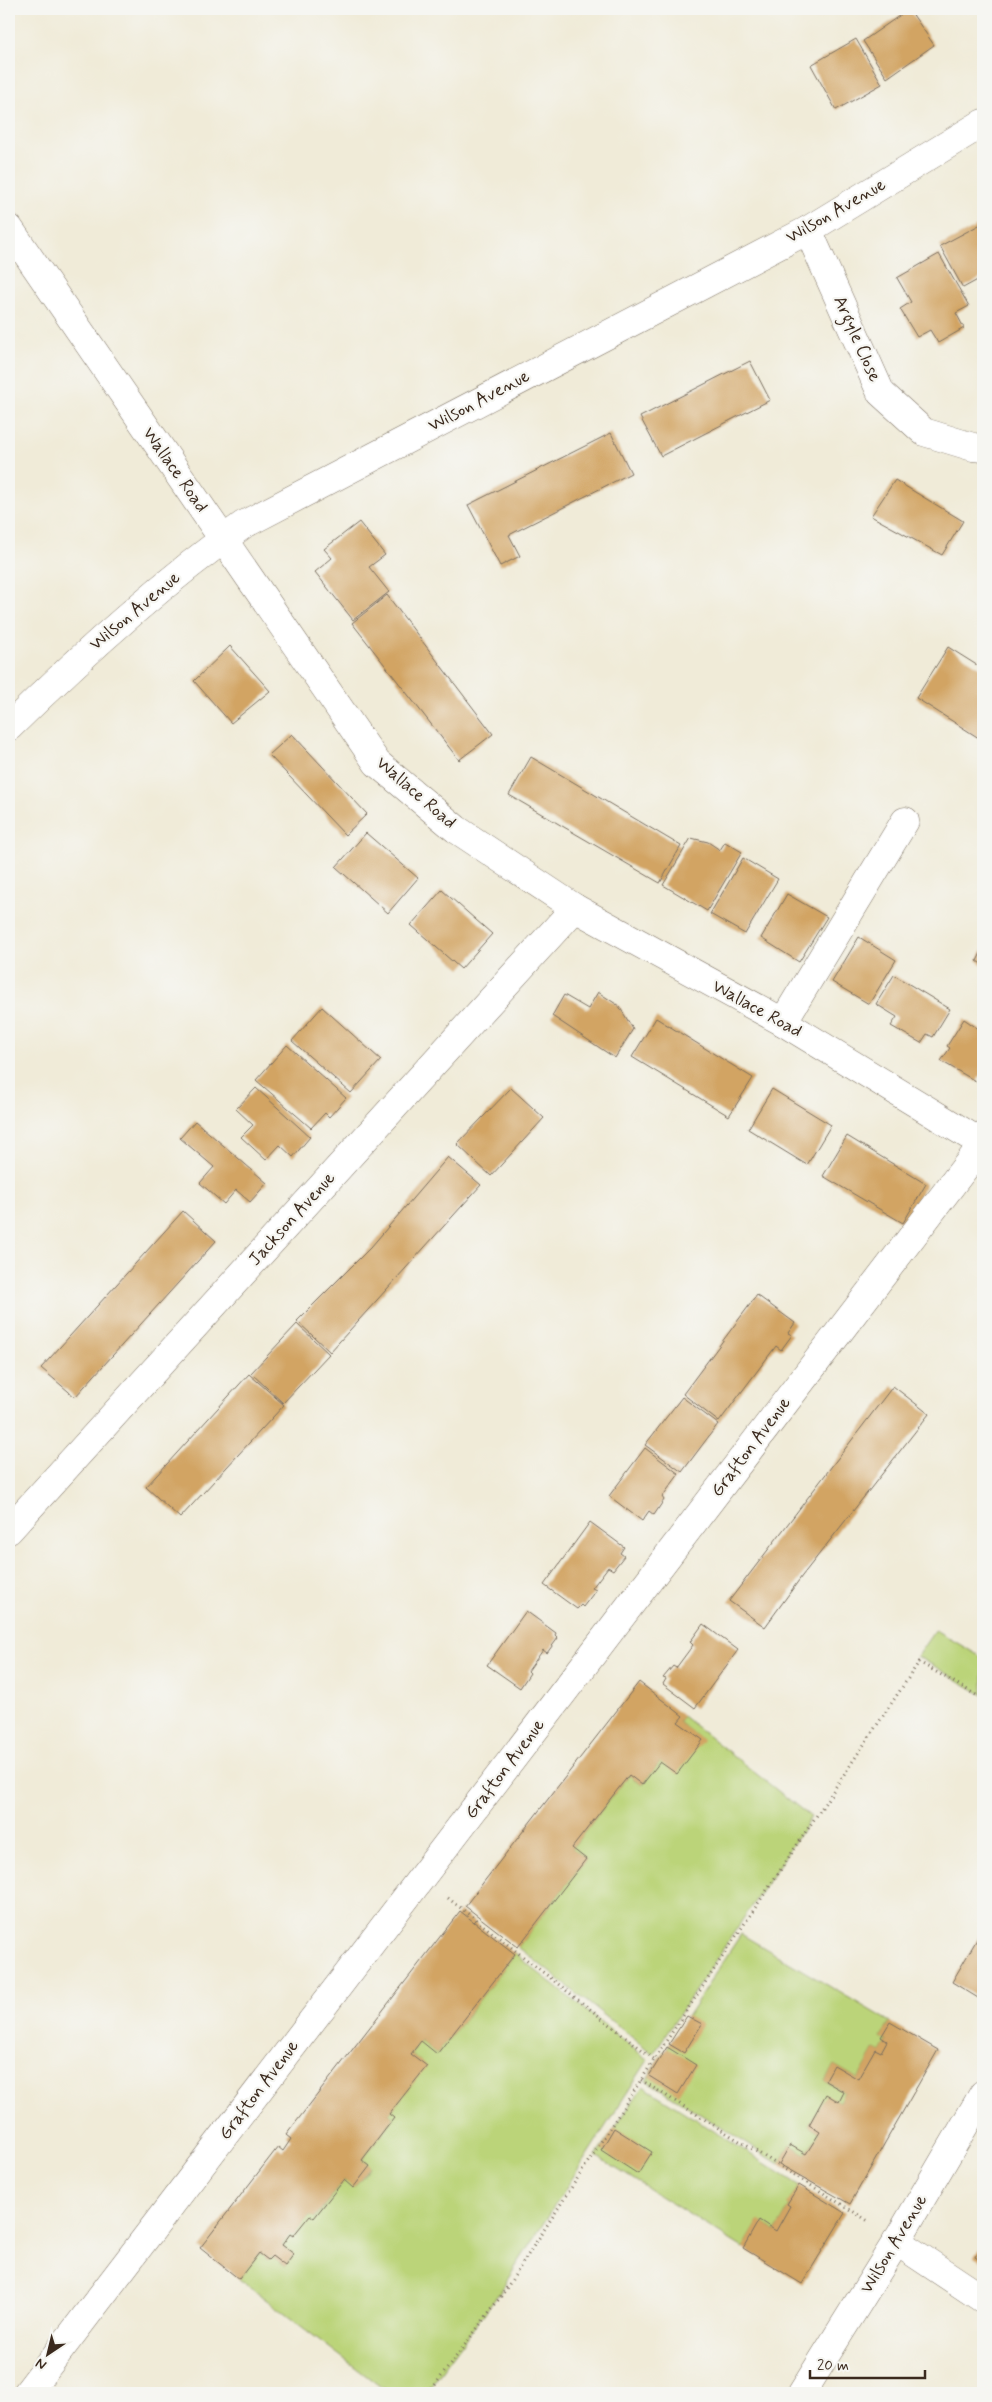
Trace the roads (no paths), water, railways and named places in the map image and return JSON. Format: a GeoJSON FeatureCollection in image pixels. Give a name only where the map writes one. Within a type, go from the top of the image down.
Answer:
{"type":"FeatureCollection","features":[{"type":"Feature","properties":{"kind":"street","name":"Wilson Avenue"},"geometry":{"type":"LineString","coordinates":[[9,727],[94,644],[222,539],[278,506],[808,230],[983,123]]}},
{"type":"Feature","properties":{"kind":"street","name":"Wallace Road"},"geometry":{"type":"LineString","coordinates":[[9,228],[377,762],[456,829],[575,908],[783,1022],[983,1144]]}},
{"type":"Feature","properties":{"kind":"street","name":"Argyle Close"},"geometry":{"type":"LineString","coordinates":[[808,230],[881,393],[924,432],[973,447],[983,448]]}},
{"type":"Feature","properties":{"kind":"street"},"geometry":{"type":"LineString","coordinates":[[783,1022],[904,822]]}},
{"type":"Feature","properties":{"kind":"street","name":"Jackson Avenue"},"geometry":{"type":"LineString","coordinates":[[9,1530],[575,908]]}},
{"type":"Feature","properties":{"kind":"street","name":"Grafton Avenue"},"geometry":{"type":"LineString","coordinates":[[27,2393],[983,1144]]}},
{"type":"Feature","properties":{"kind":"street","name":"Wilson Avenue"},"geometry":{"type":"LineString","coordinates":[[802,2393],[897,2240],[983,2094]]}},
{"type":"Feature","properties":{"kind":"street"},"geometry":{"type":"LineString","coordinates":[[897,2240],[983,2299]]}}]}
